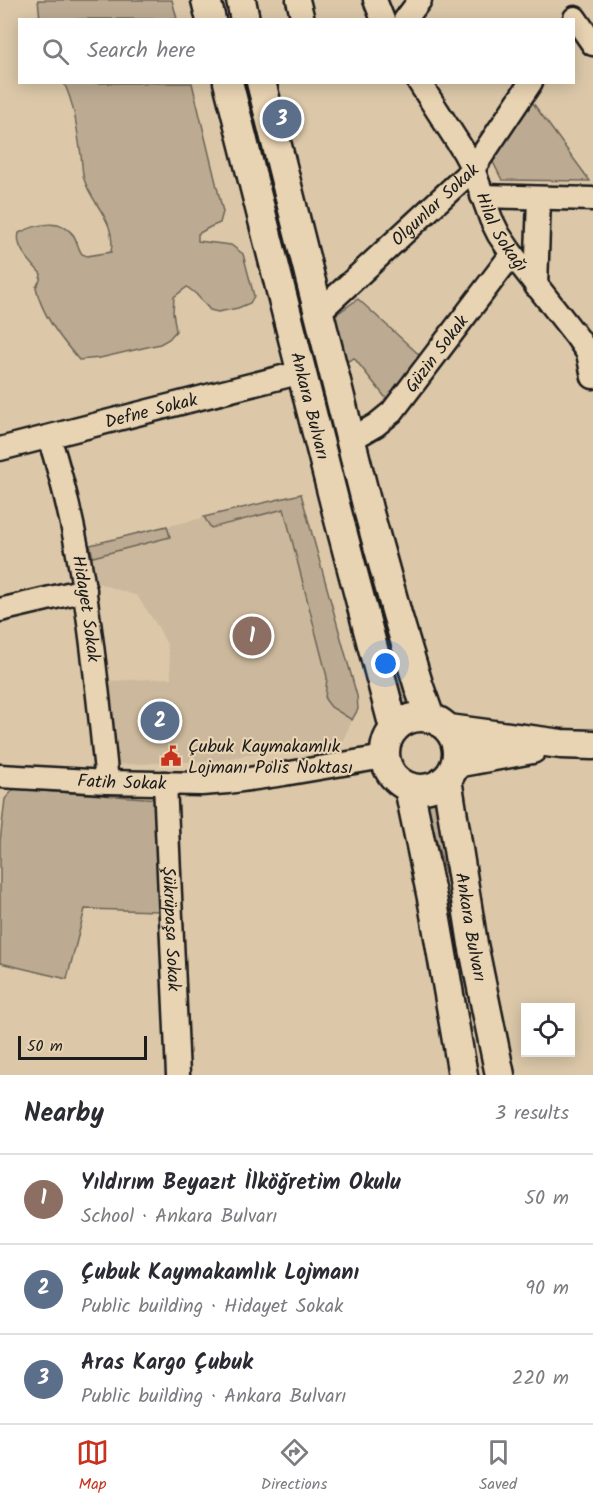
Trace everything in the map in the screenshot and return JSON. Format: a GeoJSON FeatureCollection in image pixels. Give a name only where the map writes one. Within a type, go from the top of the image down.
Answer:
{"type":"FeatureCollection","features":[{"type":"Feature","properties":{"kind":"main road"},"geometry":{"type":"LineString","coordinates":[[206,0],[210,18]]}},
{"type":"Feature","properties":{"kind":"main road"},"geometry":{"type":"LineString","coordinates":[[241,0],[246,18]]}},
{"type":"Feature","properties":{"kind":"main road","name":"Ankara Bulvarı"},"geometry":{"type":"LineString","coordinates":[[229,84],[394,728]]}},
{"type":"Feature","properties":{"kind":"main road","name":"Ankara Bulvarı"},"geometry":{"type":"LineString","coordinates":[[262,84],[350,440],[400,625],[419,687],[439,724]]}},
{"type":"Feature","properties":{"kind":"main road"},"geometry":{"type":"LineString","coordinates":[[439,724],[456,745],[458,754],[452,771],[439,785],[429,789],[409,788],[400,783],[387,767],[384,757],[386,742],[394,728],[411,718],[420,717],[439,724],[561,744],[593,745]]}},
{"type":"Feature","properties":{"kind":"main road"},"geometry":{"type":"LineString","coordinates":[[452,771],[561,744]]}},
{"type":"Feature","properties":{"kind":"main road","name":"Ankara Bulvarı"},"geometry":{"type":"LineString","coordinates":[[452,771],[473,944],[500,1075]]}},
{"type":"Feature","properties":{"kind":"main road","name":"Ankara Bulvarı"},"geometry":{"type":"LineString","coordinates":[[409,788],[433,903],[463,1075]]}},
{"type":"Feature","properties":{"kind":"street"},"geometry":{"type":"LineString","coordinates":[[298,0],[302,18]]}},
{"type":"Feature","properties":{"kind":"street"},"geometry":{"type":"LineString","coordinates":[[375,0],[382,18]]}},
{"type":"Feature","properties":{"kind":"street"},"geometry":{"type":"LineString","coordinates":[[406,18],[420,0]]}},
{"type":"Feature","properties":{"kind":"street"},"geometry":{"type":"LineString","coordinates":[[578,12],[593,44]]}},
{"type":"Feature","properties":{"kind":"street","name":"Hilal Sokağı"},"geometry":{"type":"LineString","coordinates":[[420,84],[464,152],[473,169],[490,219],[512,254],[590,351],[593,377]]}},
{"type":"Feature","properties":{"kind":"street","name":"Olgunlar Sokak"},"geometry":{"type":"LineString","coordinates":[[319,312],[473,169],[530,84]]}},
{"type":"Feature","properties":{"kind":"street"},"geometry":{"type":"LineString","coordinates":[[482,196],[593,199]]}},
{"type":"Feature","properties":{"kind":"street"},"geometry":{"type":"LineString","coordinates":[[536,286],[539,198]]}},
{"type":"Feature","properties":{"kind":"street","name":"Güzin Sokak"},"geometry":{"type":"LineString","coordinates":[[350,440],[376,425],[392,412],[512,254]]}},
{"type":"Feature","properties":{"kind":"street","name":"Defne Sokak"},"geometry":{"type":"LineString","coordinates":[[0,449],[302,372]]}},
{"type":"Feature","properties":{"kind":"street","name":"Hidayet Sokak"},"geometry":{"type":"LineString","coordinates":[[49,437],[68,500],[85,590],[107,782]]}},
{"type":"Feature","properties":{"kind":"street"},"geometry":{"type":"LineString","coordinates":[[0,610],[85,590]]}},
{"type":"Feature","properties":{"kind":"street","name":"Fatih Sokak"},"geometry":{"type":"LineString","coordinates":[[0,776],[201,784],[284,774],[384,757]]}},
{"type":"Feature","properties":{"kind":"street","name":"Şükrüpaşa Sokak"},"geometry":{"type":"LineString","coordinates":[[165,783],[178,1075]]}},
{"type":"Feature","properties":{"kind":"shaded area"},"geometry":{"type":"Polygon","coordinates":[[[38,0],[172,0],[177,18],[40,18],[38,0]]]}},
{"type":"Feature","properties":{"kind":"shaded area"},"geometry":{"type":"Polygon","coordinates":[[[64,84],[192,84],[223,212],[220,223],[198,234],[198,241],[231,245],[243,254],[254,296],[250,303],[218,312],[210,310],[187,287],[174,297],[173,312],[176,331],[169,339],[160,344],[100,358],[79,360],[59,335],[42,307],[36,287],[41,274],[25,255],[18,239],[19,233],[25,230],[48,224],[62,226],[69,230],[82,254],[87,256],[111,252],[112,241],[107,222],[84,179],[71,100],[64,84]]]}},
{"type":"Feature","properties":{"kind":"shaded area"},"geometry":{"type":"Polygon","coordinates":[[[241,84],[246,84],[344,465],[419,710],[405,714],[392,653],[342,474],[241,84]]]}},
{"type":"Feature","properties":{"kind":"shaded area"},"geometry":{"type":"Polygon","coordinates":[[[530,99],[590,181],[502,180],[491,158],[530,99]]]}},
{"type":"Feature","properties":{"kind":"shaded area"},"geometry":{"type":"Polygon","coordinates":[[[358,299],[425,360],[389,402],[354,358],[342,364],[330,319],[358,299]]]}},
{"type":"Feature","properties":{"kind":"shaded area"},"geometry":{"type":"Polygon","coordinates":[[[301,494],[357,696],[358,709],[343,740],[212,761],[112,765],[108,681],[171,678],[170,662],[167,645],[158,627],[137,596],[97,583],[90,545],[301,494]]]}},
{"type":"Feature","properties":{"kind":"shaded area"},"geometry":{"type":"Polygon","coordinates":[[[301,494],[357,696],[358,709],[352,720],[331,707],[325,699],[327,677],[284,509],[211,528],[204,517],[301,494]]]}},
{"type":"Feature","properties":{"kind":"shaded area"},"geometry":{"type":"Polygon","coordinates":[[[167,526],[170,537],[93,557],[90,545],[167,526]]]}},
{"type":"Feature","properties":{"kind":"shaded area"},"geometry":{"type":"Polygon","coordinates":[[[439,786],[488,1075],[485,1075],[448,884],[423,790],[439,786]]]}},
{"type":"Feature","properties":{"kind":"shaded area"},"geometry":{"type":"Polygon","coordinates":[[[14,789],[159,799],[159,911],[85,909],[67,979],[0,963],[0,842],[5,799],[14,789]]]}},
{"type":"Feature","properties":{"kind":"place","name":"Aras Kargo Çubuk"},"geometry":{"type":"Point","coordinates":[282,119]}},
{"type":"Feature","properties":{"kind":"place","name":"Yıldırım Beyazıt İlköğretim Okulu"},"geometry":{"type":"Point","coordinates":[252,636]}},
{"type":"Feature","properties":{"kind":"place","name":"Çubuk Kaymakamlık Lojmanı"},"geometry":{"type":"Point","coordinates":[160,721]}},
{"type":"Feature","properties":{"kind":"place","name":"Çubuk Kaymakamlık Lojmanı Polis Noktası"},"geometry":{"type":"Point","coordinates":[171,756]}}]}
